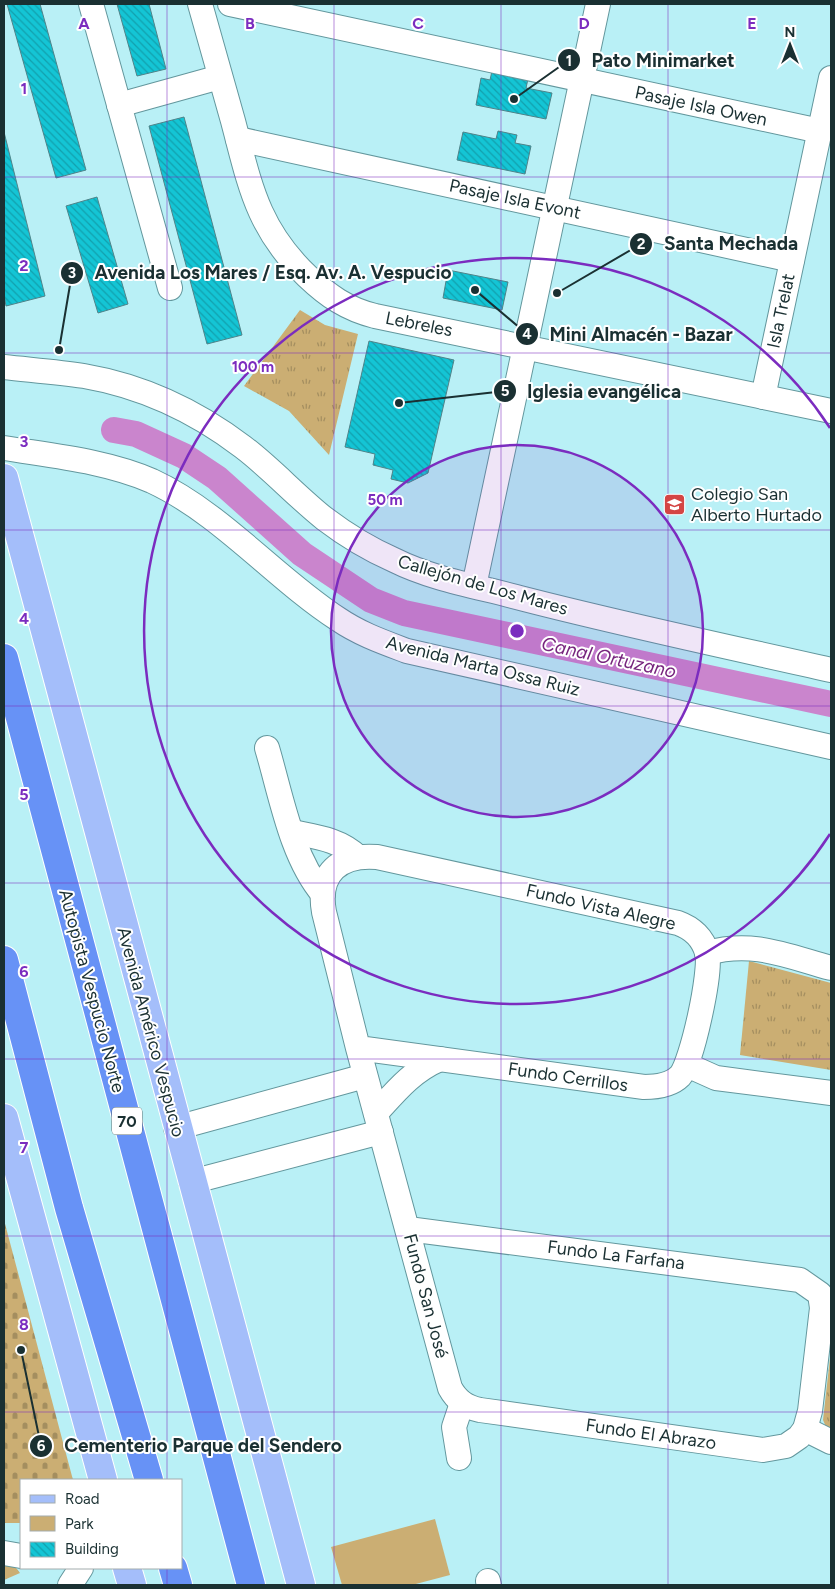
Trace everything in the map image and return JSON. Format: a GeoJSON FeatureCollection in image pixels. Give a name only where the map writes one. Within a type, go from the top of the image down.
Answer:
{"type":"FeatureCollection","features":[{"type":"Feature","properties":{"kind":"highway","name":"Autopista Vespucio Norte"},"geometry":{"type":"LineString","coordinates":[[4,658],[251,1585]]}},
{"type":"Feature","properties":{"kind":"highway"},"geometry":{"type":"LineString","coordinates":[[4,960],[69,1208],[148,1479]]}},
{"type":"Feature","properties":{"kind":"highway"},"geometry":{"type":"LineString","coordinates":[[174,1569],[178,1585]]}},
{"type":"Feature","properties":{"kind":"main road","name":"Avenida Américo Vespucio"},"geometry":{"type":"LineString","coordinates":[[4,478],[176,1128],[301,1585]]}},
{"type":"Feature","properties":{"kind":"main road"},"geometry":{"type":"LineString","coordinates":[[4,1118],[103,1479]]}},
{"type":"Feature","properties":{"kind":"main road"},"geometry":{"type":"LineString","coordinates":[[127,1569],[132,1585]]}},
{"type":"Feature","properties":{"kind":"street"},"geometry":{"type":"LineString","coordinates":[[91,4],[170,288]]}},
{"type":"Feature","properties":{"kind":"street","name":"Lebreles"},"geometry":{"type":"LineString","coordinates":[[200,4],[253,195],[270,232],[292,261],[330,296],[358,312],[831,411]]}},
{"type":"Feature","properties":{"kind":"street","name":"Pasaje Isla Owen"},"geometry":{"type":"LineString","coordinates":[[230,4],[820,131]]}},
{"type":"Feature","properties":{"kind":"street"},"geometry":{"type":"LineString","coordinates":[[474,586],[598,4]]}},
{"type":"Feature","properties":{"kind":"street"},"geometry":{"type":"LineString","coordinates":[[119,105],[220,77]]}},
{"type":"Feature","properties":{"kind":"street","name":"Isla Trelat"},"geometry":{"type":"LineString","coordinates":[[763,397],[831,78]]}},
{"type":"Feature","properties":{"kind":"street","name":"Pasaje Isla Evont"},"geometry":{"type":"LineString","coordinates":[[238,139],[792,260]]}},
{"type":"Feature","properties":{"kind":"street","name":"Callejón de Los Mares"},"geometry":{"type":"LineString","coordinates":[[4,367],[86,376],[151,395],[184,410],[215,427],[245,448],[304,501],[346,534],[396,562],[426,573],[589,616],[831,670]]}},
{"type":"Feature","properties":{"kind":"street","name":"Avenida Marta Ossa Ruiz"},"geometry":{"type":"LineString","coordinates":[[4,448],[116,468],[153,482],[198,509],[337,619],[367,636],[399,648],[831,747]]}},
{"type":"Feature","properties":{"kind":"street","name":"Fundo San José"},"geometry":{"type":"LineString","coordinates":[[267,748],[305,869],[323,894]]}},
{"type":"Feature","properties":{"kind":"street"},"geometry":{"type":"LineString","coordinates":[[292,832],[331,840],[350,849],[358,857]]}},
{"type":"Feature","properties":{"kind":"street","name":"Fundo Vista Alegre"},"geometry":{"type":"LineString","coordinates":[[332,870],[340,863],[358,857],[377,857],[678,923],[697,935],[707,953]]}},
{"type":"Feature","properties":{"kind":"street","name":"Fundo San José"},"geometry":{"type":"LineString","coordinates":[[332,870],[323,894],[324,912],[365,1076],[450,1388],[462,1403]]}},
{"type":"Feature","properties":{"kind":"street"},"geometry":{"type":"LineString","coordinates":[[831,968],[753,947],[735,946],[707,953],[708,969],[687,1065],[716,1078],[831,1093]]}},
{"type":"Feature","properties":{"kind":"street","name":"Fundo Cerrillos"},"geometry":{"type":"LineString","coordinates":[[358,1048],[644,1087],[661,1086],[674,1081],[687,1065]]}},
{"type":"Feature","properties":{"kind":"street"},"geometry":{"type":"LineString","coordinates":[[191,1182],[378,1123],[405,1080],[422,1068],[440,1059]]}},
{"type":"Feature","properties":{"kind":"street"},"geometry":{"type":"LineString","coordinates":[[176,1128],[365,1076]]}},
{"type":"Feature","properties":{"kind":"street","name":"Fundo La Farfana"},"geometry":{"type":"LineString","coordinates":[[408,1230],[790,1277],[809,1284],[826,1293],[822,1308],[810,1411],[805,1429]]}},
{"type":"Feature","properties":{"kind":"street"},"geometry":{"type":"LineString","coordinates":[[459,1458],[454,1427],[462,1403]]}},
{"type":"Feature","properties":{"kind":"street","name":"Fundo El Abrazo"},"geometry":{"type":"LineString","coordinates":[[462,1403],[480,1410],[762,1450],[786,1446],[799,1437],[805,1429]]}},
{"type":"Feature","properties":{"kind":"street"},"geometry":{"type":"LineString","coordinates":[[805,1429],[831,1442]]}},
{"type":"Feature","properties":{"kind":"street"},"geometry":{"type":"LineString","coordinates":[[4,1553],[20,1556]]}},
{"type":"Feature","properties":{"kind":"street"},"geometry":{"type":"LineString","coordinates":[[70,1585],[80,1569]]}},
{"type":"Feature","properties":{"kind":"green space"},"geometry":{"type":"Polygon","coordinates":[[[300,310],[325,325],[358,334],[329,455],[289,411],[244,386],[300,310]]]}},
{"type":"Feature","properties":{"kind":"green space"},"geometry":{"type":"Polygon","coordinates":[[[749,961],[831,983],[831,1070],[740,1055],[749,961]]]}},
{"type":"Feature","properties":{"kind":"green space"},"geometry":{"type":"Polygon","coordinates":[[[4,1220],[73,1479],[20,1479],[20,1523],[4,1523],[4,1220]]]}},
{"type":"Feature","properties":{"kind":"green space"},"geometry":{"type":"Polygon","coordinates":[[[831,1349],[831,1432],[823,1420],[831,1349]]]}},
{"type":"Feature","properties":{"kind":"green space"},"geometry":{"type":"Polygon","coordinates":[[[435,1519],[450,1575],[412,1585],[342,1585],[331,1547],[435,1519]]]}},
{"type":"Feature","properties":{"kind":"green space"},"geometry":{"type":"Polygon","coordinates":[[[4,1563],[13,1564],[20,1573],[4,1580],[4,1563]]]}},
{"type":"Feature","properties":{"kind":"building"},"geometry":{"type":"Polygon","coordinates":[[[7,4],[40,4],[86,170],[56,178],[7,4]]]}},
{"type":"Feature","properties":{"kind":"building"},"geometry":{"type":"Polygon","coordinates":[[[117,4],[149,4],[166,69],[137,76],[117,4]]]}},
{"type":"Feature","properties":{"kind":"building"},"geometry":{"type":"Polygon","coordinates":[[[492,71],[528,79],[526,88],[552,93],[546,119],[476,105],[481,78],[490,80],[492,71]]]}},
{"type":"Feature","properties":{"kind":"building"},"geometry":{"type":"Polygon","coordinates":[[[184,117],[242,335],[207,344],[149,126],[184,117]]]}},
{"type":"Feature","properties":{"kind":"building"},"geometry":{"type":"Polygon","coordinates":[[[498,131],[517,135],[515,143],[531,146],[525,174],[457,160],[463,132],[496,139],[498,131]]]}},
{"type":"Feature","properties":{"kind":"building"},"geometry":{"type":"Polygon","coordinates":[[[4,132],[45,296],[6,306],[4,295],[4,132]]]}},
{"type":"Feature","properties":{"kind":"building"},"geometry":{"type":"Polygon","coordinates":[[[97,197],[128,304],[98,313],[66,206],[97,197]]]}},
{"type":"Feature","properties":{"kind":"building"},"geometry":{"type":"Polygon","coordinates":[[[448,270],[508,282],[502,310],[443,298],[448,270]]]}},
{"type":"Feature","properties":{"kind":"building"},"geometry":{"type":"Polygon","coordinates":[[[369,341],[454,360],[428,473],[408,483],[391,479],[393,470],[373,465],[375,454],[345,447],[369,341]]]}},
{"type":"Feature","properties":{"kind":"waterway","name":"Canal Ortuzano"},"geometry":{"type":"LineString","coordinates":[[114,430],[136,434],[184,456],[217,478],[302,554],[371,600],[404,613],[831,704]]}},
{"type":"Feature","properties":{"kind":"place","name":"Pato Minimarket"},"geometry":{"type":"Point","coordinates":[514,99]}},
{"type":"Feature","properties":{"kind":"place","name":"Mini Almacén - Bazar"},"geometry":{"type":"Point","coordinates":[475,290]}},
{"type":"Feature","properties":{"kind":"place","name":"Santa Mechada"},"geometry":{"type":"Point","coordinates":[557,293]}},
{"type":"Feature","properties":{"kind":"place","name":"Avenida Los Mares / Esq. Av. A. Vespucio"},"geometry":{"type":"Point","coordinates":[59,350]}},
{"type":"Feature","properties":{"kind":"place","name":"Iglesia evangélica"},"geometry":{"type":"Point","coordinates":[399,403]}},
{"type":"Feature","properties":{"kind":"place","name":"Colegio San Alberto Hurtado"},"geometry":{"type":"Point","coordinates":[675,504]}},
{"type":"Feature","properties":{"kind":"place","name":"Cementerio Parque del Sendero"},"geometry":{"type":"Point","coordinates":[21,1350]}}]}
